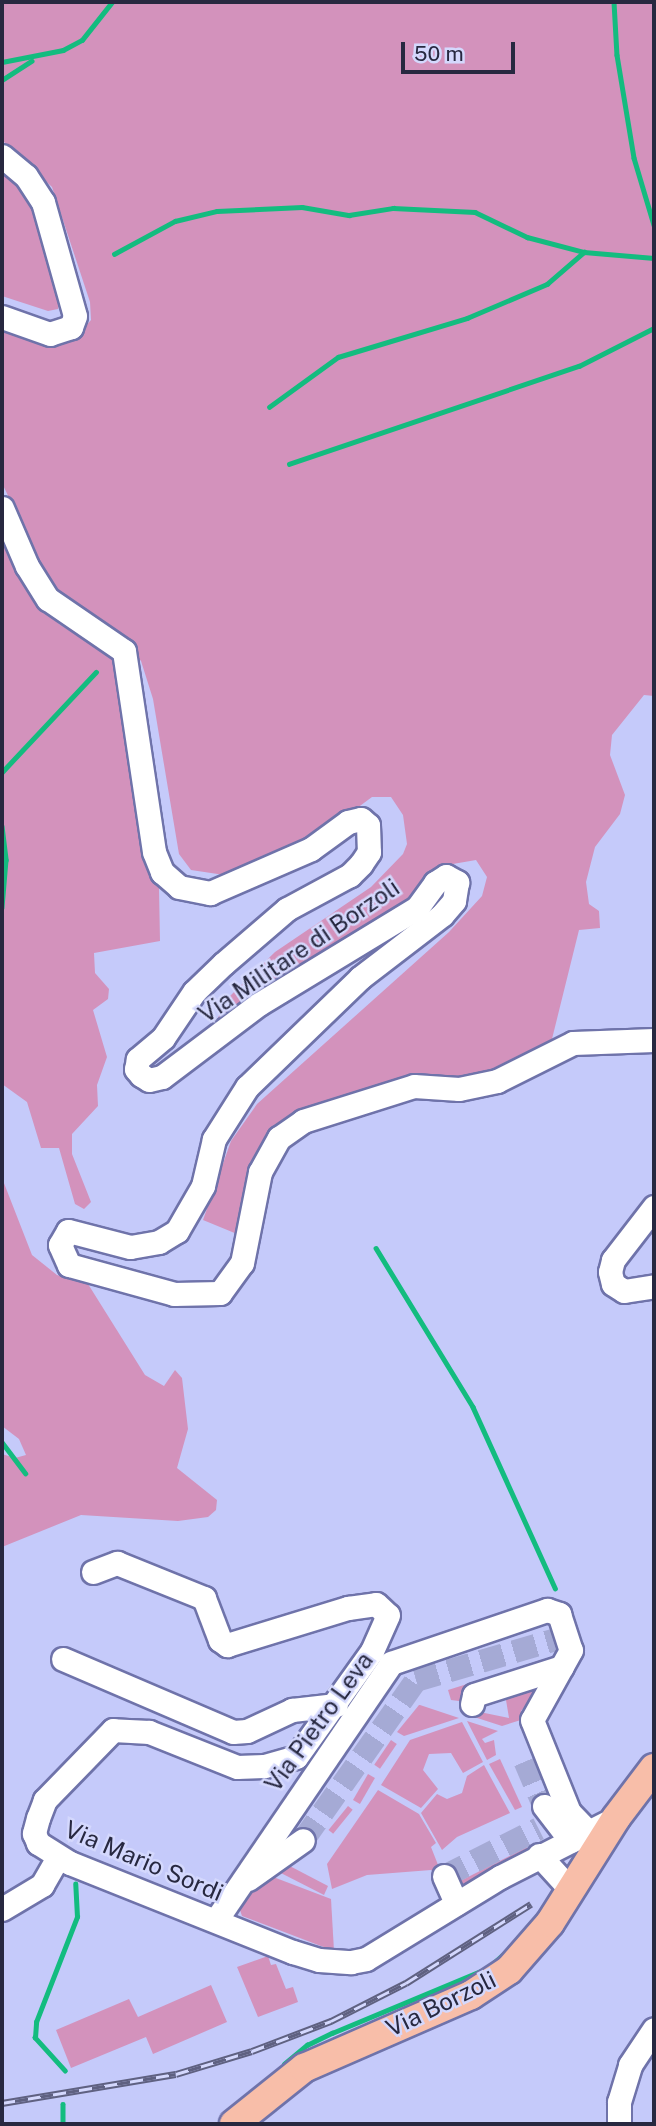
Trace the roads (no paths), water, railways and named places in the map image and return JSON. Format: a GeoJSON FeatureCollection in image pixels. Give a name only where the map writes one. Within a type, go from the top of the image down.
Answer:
{"type":"FeatureCollection","features":[{"type":"Feature","properties":{"kind":"main road","name":"Via Borzoli"},"geometry":{"type":"LineString","coordinates":[[234,2124],[304,2068],[492,1982],[532,1947],[571,1891],[616,1818],[654,1768]]}},
{"type":"Feature","properties":{"kind":"street"},"geometry":{"type":"LineString","coordinates":[[2,156],[26,176],[43,202],[75,316],[71,327],[50,334],[2,317]]}},
{"type":"Feature","properties":{"kind":"street","name":"Via Militare di Borzoli"},"geometry":{"type":"LineString","coordinates":[[2,508],[27,566],[48,599],[124,651],[131,669],[154,852],[162,872],[179,887],[210,893],[311,849],[348,822],[360,819],[368,825],[369,852],[361,864],[350,875],[287,909],[223,964],[194,992],[163,1038],[138,1059],[136,1069],[141,1075],[149,1080],[162,1077],[259,1004],[416,908],[435,883],[446,876],[457,882],[454,901],[442,915],[360,978],[247,1087],[214,1139],[203,1186],[177,1230],[159,1242],[130,1247],[68,1231],[60,1245],[69,1265],[174,1294],[220,1293],[242,1263],[260,1172],[279,1138],[303,1121],[414,1086],[459,1089],[497,1081],[573,1043],[654,1040]]}},
{"type":"Feature","properties":{"kind":"street"},"geometry":{"type":"LineString","coordinates":[[654,1207],[613,1260],[610,1272],[613,1284],[624,1291],[654,1286]]}},
{"type":"Feature","properties":{"kind":"street","name":"Via Mario Sordi"},"geometry":{"type":"LineString","coordinates":[[93,1572],[117,1563],[204,1598],[220,1640],[227,1644],[305,1617],[376,1604],[384,1607],[388,1615],[380,1635],[336,1705],[296,1757],[264,1766],[237,1767],[149,1732],[113,1730],[45,1800],[34,1833],[38,1843],[58,1857],[319,1960],[351,1962],[366,1959],[539,1855],[616,1818]]}},
{"type":"Feature","properties":{"kind":"street","name":"Via Pietro Leva"},"geometry":{"type":"LineString","coordinates":[[216,1920],[247,1879],[281,1820],[391,1662],[547,1610],[559,1614],[571,1650],[564,1664]]}},
{"type":"Feature","properties":{"kind":"street"},"geometry":{"type":"LineString","coordinates":[[556,1639],[564,1664],[532,1720],[580,1837]]}},
{"type":"Feature","properties":{"kind":"street"},"geometry":{"type":"LineString","coordinates":[[63,1659],[233,1732],[247,1731],[292,1710],[336,1705]]}},
{"type":"Feature","properties":{"kind":"street"},"geometry":{"type":"LineString","coordinates":[[472,1704],[474,1695],[564,1664]]}},
{"type":"Feature","properties":{"kind":"street"},"geometry":{"type":"LineString","coordinates":[[546,1818],[580,1837]]}},
{"type":"Feature","properties":{"kind":"street"},"geometry":{"type":"LineString","coordinates":[[247,1879],[303,1840]]}},
{"type":"Feature","properties":{"kind":"street"},"geometry":{"type":"LineString","coordinates":[[539,1855],[571,1891]]}},
{"type":"Feature","properties":{"kind":"street"},"geometry":{"type":"LineString","coordinates":[[2,1909],[42,1885],[58,1857]]}},
{"type":"Feature","properties":{"kind":"street"},"geometry":{"type":"LineString","coordinates":[[444,1876],[456,1903]]}},
{"type":"Feature","properties":{"kind":"street"},"geometry":{"type":"LineString","coordinates":[[619,2124],[619,2102],[630,2065],[654,2029]]}},
{"type":"Feature","properties":{"kind":"waterway"},"geometry":{"type":"LineString","coordinates":[[2,62],[63,50],[82,40],[112,2]]}},
{"type":"Feature","properties":{"kind":"waterway"},"geometry":{"type":"LineString","coordinates":[[614,2],[617,55],[634,158],[654,225]]}},
{"type":"Feature","properties":{"kind":"waterway"},"geometry":{"type":"LineString","coordinates":[[2,80],[31,61]]}},
{"type":"Feature","properties":{"kind":"waterway"},"geometry":{"type":"LineString","coordinates":[[114,254],[175,221],[217,211],[302,207],[349,215],[393,208],[475,212],[527,237],[584,252],[654,258]]}},
{"type":"Feature","properties":{"kind":"waterway"},"geometry":{"type":"LineString","coordinates":[[269,407],[338,357],[467,318],[547,284],[584,252]]}},
{"type":"Feature","properties":{"kind":"waterway"},"geometry":{"type":"LineString","coordinates":[[289,464],[579,366],[654,328]]}},
{"type":"Feature","properties":{"kind":"waterway"},"geometry":{"type":"LineString","coordinates":[[2,772],[96,672]]}},
{"type":"Feature","properties":{"kind":"waterway"},"geometry":{"type":"LineString","coordinates":[[2,826],[6,860],[2,908]]}},
{"type":"Feature","properties":{"kind":"waterway"},"geometry":{"type":"LineString","coordinates":[[376,1248],[473,1407],[555,1588]]}},
{"type":"Feature","properties":{"kind":"waterway"},"geometry":{"type":"LineString","coordinates":[[2,1442],[25,1473]]}},
{"type":"Feature","properties":{"kind":"waterway"},"geometry":{"type":"LineString","coordinates":[[65,2071],[35,2038],[36,2022],[77,1917],[75,1884]]}},
{"type":"Feature","properties":{"kind":"waterway"},"geometry":{"type":"LineString","coordinates":[[284,2064],[307,2045],[332,2033],[488,1968],[510,1948]]}},
{"type":"Feature","properties":{"kind":"waterway"},"geometry":{"type":"LineString","coordinates":[[63,2104],[63,2124]]}},
{"type":"Feature","properties":{"kind":"tunnel"},"geometry":{"type":"LineString","coordinates":[[303,1840],[416,1680],[556,1639]]}},
{"type":"Feature","properties":{"kind":"tunnel"},"geometry":{"type":"LineString","coordinates":[[525,1761],[544,1806]]}},
{"type":"Feature","properties":{"kind":"tunnel"},"geometry":{"type":"LineString","coordinates":[[444,1876],[539,1828]]}},
{"type":"Feature","properties":{"kind":"railway"},"geometry":{"type":"LineString","coordinates":[[2,2103],[176,2074],[252,2051],[331,2021],[406,1983],[531,1904]]}}]}
